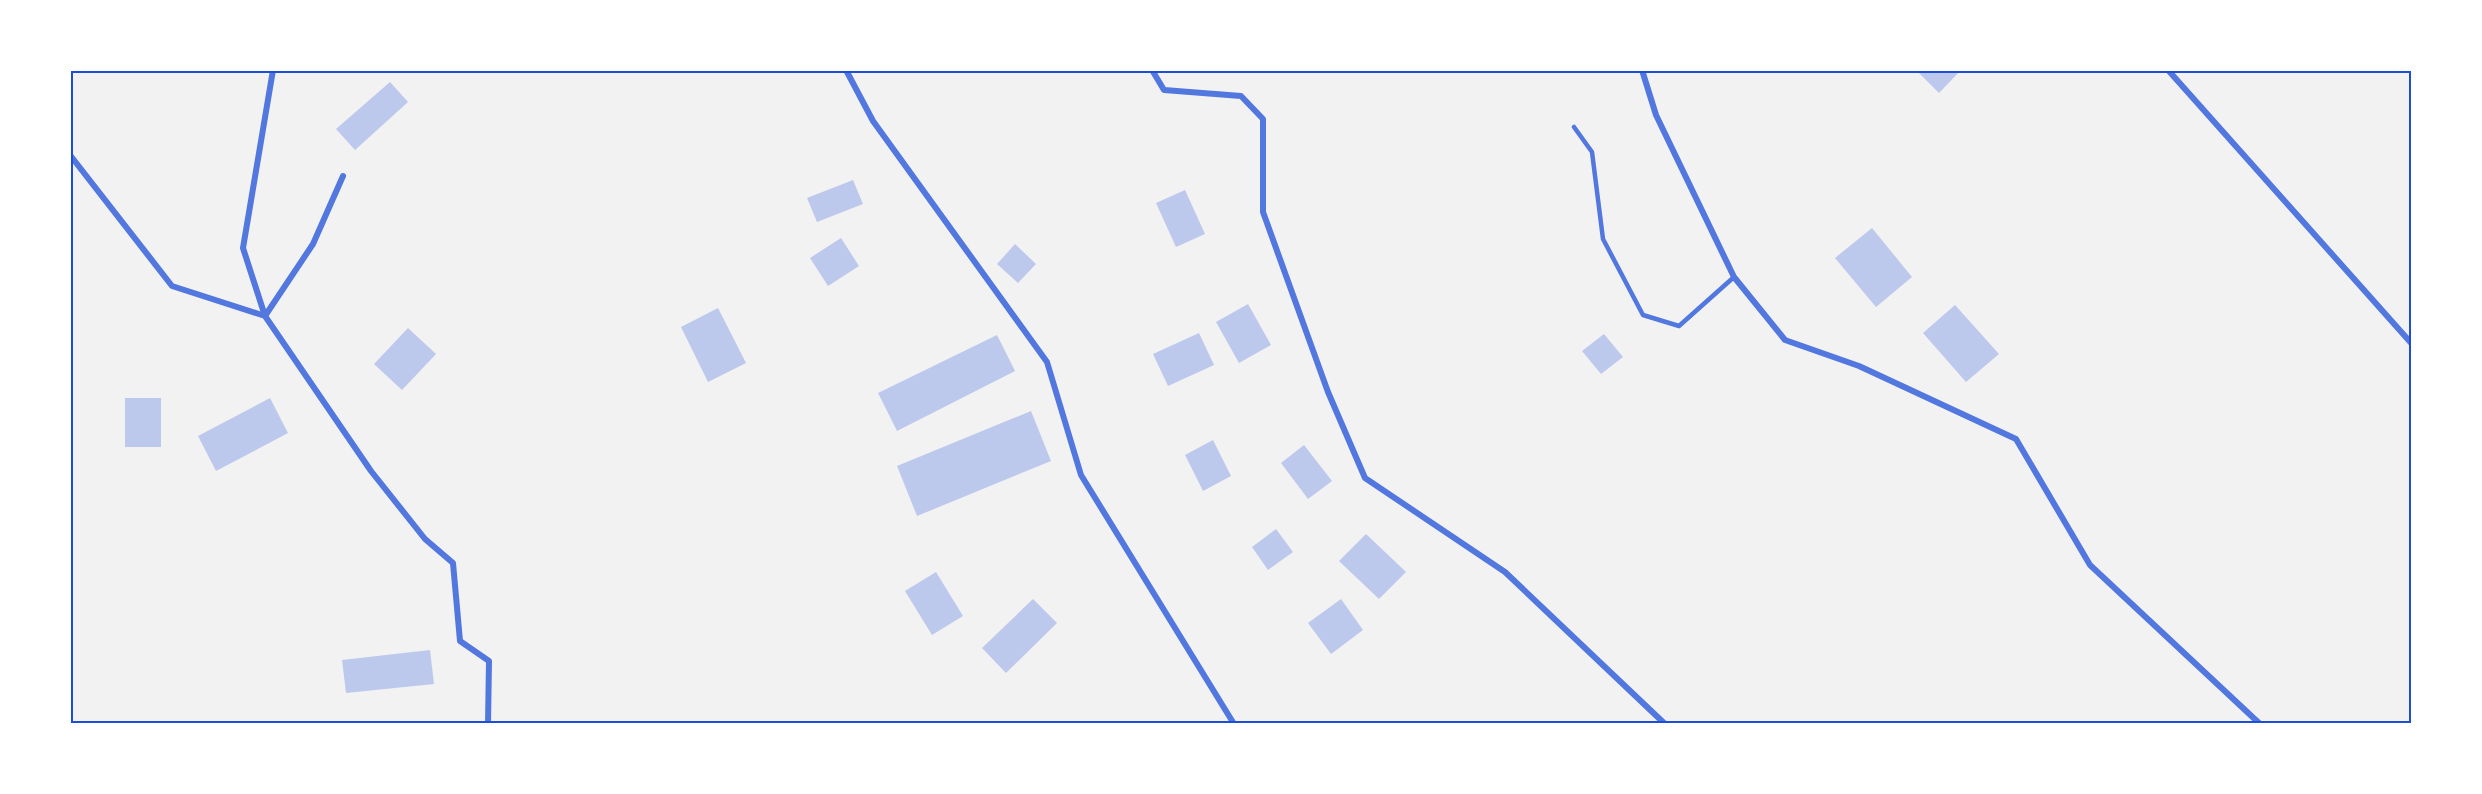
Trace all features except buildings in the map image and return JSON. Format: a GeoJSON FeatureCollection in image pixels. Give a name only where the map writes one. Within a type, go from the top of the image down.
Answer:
{"type":"FeatureCollection","features":[{"type":"Feature","properties":{"kind":"street"},"geometry":{"type":"LineString","coordinates":[[273,70],[243,248],[265,316],[371,471],[425,539],[453,563],[460,641],[489,662],[488,723]]}},
{"type":"Feature","properties":{"kind":"street"},"geometry":{"type":"LineString","coordinates":[[846,70],[873,120],[1047,362],[1081,475],[1234,723]]}},
{"type":"Feature","properties":{"kind":"street"},"geometry":{"type":"LineString","coordinates":[[1152,70],[1164,90],[1241,96],[1263,119],[1263,212],[1328,392],[1365,478],[1506,572],[1665,723]]}},
{"type":"Feature","properties":{"kind":"street"},"geometry":{"type":"LineString","coordinates":[[1642,70],[1656,115],[1734,277],[1785,340],[1859,366],[2016,439],[2091,565],[2260,723]]}},
{"type":"Feature","properties":{"kind":"street"},"geometry":{"type":"LineString","coordinates":[[2168,70],[2412,344]]}},
{"type":"Feature","properties":{"kind":"street"},"geometry":{"type":"LineString","coordinates":[[70,155],[172,286],[265,316]]}},
{"type":"Feature","properties":{"kind":"street"},"geometry":{"type":"LineString","coordinates":[[265,316],[313,244],[343,176]]}},
{"type":"Feature","properties":{"kind":"lane"},"geometry":{"type":"LineString","coordinates":[[1574,127],[1592,152],[1603,239],[1643,315],[1679,326],[1734,277]]}}]}
